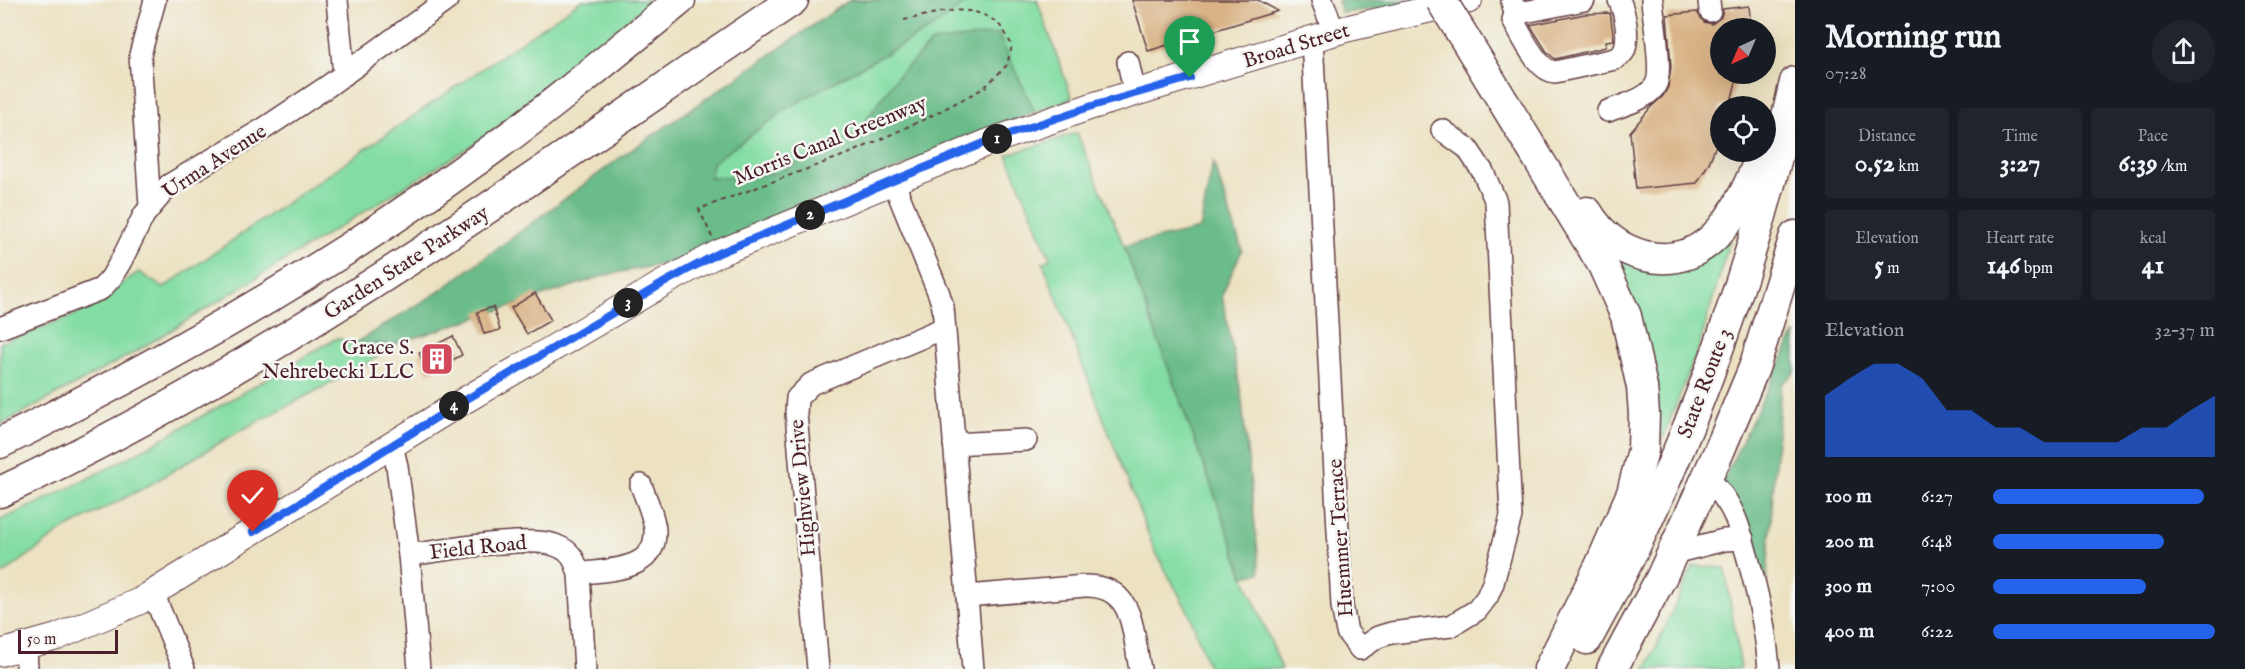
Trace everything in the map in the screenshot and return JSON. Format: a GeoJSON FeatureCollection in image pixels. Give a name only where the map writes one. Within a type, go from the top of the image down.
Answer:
{"type":"FeatureCollection","features":[{"type":"Feature","properties":{"kind":"highway","name":"Garden State Parkway"},"geometry":{"type":"LineString","coordinates":[[0,443],[93,397],[191,344],[340,254],[473,164],[574,87],[680,0]]}},
{"type":"Feature","properties":{"kind":"highway","name":"Garden State Parkway"},"geometry":{"type":"LineString","coordinates":[[0,492],[202,387],[307,325],[503,199],[793,0]]}},
{"type":"Feature","properties":{"kind":"highway"},"geometry":{"type":"LineString","coordinates":[[1440,0],[1468,33],[1593,222],[1606,236],[1634,253],[1655,258],[1678,256],[1690,253],[1710,241],[1728,222],[1743,198],[1759,162]]}},
{"type":"Feature","properties":{"kind":"highway"},"geometry":{"type":"LineString","coordinates":[[1455,0],[1468,33],[1603,265],[1626,316],[1642,387],[1643,450],[1632,493],[1600,566],[1549,669]]}},
{"type":"Feature","properties":{"kind":"highway"},"geometry":{"type":"LineString","coordinates":[[1776,119],[1795,71]]}},
{"type":"Feature","properties":{"kind":"highway","name":"State Route 3"},"geometry":{"type":"LineString","coordinates":[[1569,669],[1628,560],[1673,462],[1710,372],[1763,208],[1795,81]]}},
{"type":"Feature","properties":{"kind":"highway","name":"State Route 3"},"geometry":{"type":"LineString","coordinates":[[1612,669],[1644,613],[1708,477],[1754,368],[1795,236]]}},
{"type":"Feature","properties":{"kind":"highway"},"geometry":{"type":"LineString","coordinates":[[1754,368],[1781,318],[1795,299]]}},
{"type":"Feature","properties":{"kind":"main road","name":"Broad Street"},"geometry":{"type":"LineString","coordinates":[[0,653],[27,658],[57,636],[108,616],[153,593],[579,332],[719,253],[989,141],[1092,106],[1323,36],[1469,0]]}},
{"type":"Feature","properties":{"kind":"street"},"geometry":{"type":"LineString","coordinates":[[150,206],[140,55],[155,0]]}},
{"type":"Feature","properties":{"kind":"street"},"geometry":{"type":"LineString","coordinates":[[338,0],[344,75]]}},
{"type":"Feature","properties":{"kind":"street","name":"Urma Avenue"},"geometry":{"type":"LineString","coordinates":[[0,327],[101,289],[122,261],[150,206],[169,185],[265,128],[344,75],[447,0]]}},
{"type":"Feature","properties":{"kind":"street"},"geometry":{"type":"LineString","coordinates":[[1322,0],[1323,36]]}},
{"type":"Feature","properties":{"kind":"street"},"geometry":{"type":"LineString","coordinates":[[1584,0],[1514,7],[1515,24],[1541,66],[1548,71],[1555,72],[1615,59],[1622,54],[1626,40],[1623,9],[1619,0]]}},
{"type":"Feature","properties":{"kind":"street"},"geometry":{"type":"LineString","coordinates":[[1608,111],[1644,96],[1656,84],[1659,72],[1652,0]]}},
{"type":"Feature","properties":{"kind":"street","name":"Huemmer Terrace"},"geometry":{"type":"LineString","coordinates":[[1323,36],[1342,606],[1347,632],[1360,649],[1378,637],[1391,633],[1451,626],[1477,610],[1487,597],[1511,516],[1496,202],[1484,172],[1467,148],[1442,130]]}},
{"type":"Feature","properties":{"kind":"street"},"geometry":{"type":"LineString","coordinates":[[1128,62],[1135,94]]}},
{"type":"Feature","properties":{"kind":"street"},"geometry":{"type":"LineString","coordinates":[[893,181],[939,294],[944,328],[973,669]]}},
{"type":"Feature","properties":{"kind":"street","name":"Highview Drive"},"geometry":{"type":"LineString","coordinates":[[818,669],[796,413],[797,398],[811,384],[944,328]]}},
{"type":"Feature","properties":{"kind":"street"},"geometry":{"type":"LineString","coordinates":[[954,444],[1026,440]]}},
{"type":"Feature","properties":{"kind":"street"},"geometry":{"type":"LineString","coordinates":[[392,446],[397,466],[409,555],[419,669]]}},
{"type":"Feature","properties":{"kind":"street"},"geometry":{"type":"LineString","coordinates":[[1708,477],[1721,492],[1735,515],[1743,539],[1756,586],[1767,641],[1769,669]]}},
{"type":"Feature","properties":{"kind":"street"},"geometry":{"type":"LineString","coordinates":[[579,574],[636,565],[648,555],[655,533],[641,485]]}},
{"type":"Feature","properties":{"kind":"street"},"geometry":{"type":"LineString","coordinates":[[1673,553],[1724,540],[1743,539]]}},
{"type":"Feature","properties":{"kind":"street","name":"Field Road"},"geometry":{"type":"LineString","coordinates":[[409,555],[531,541],[557,545],[568,552],[575,560],[579,574],[585,669]]}},
{"type":"Feature","properties":{"kind":"street"},"geometry":{"type":"LineString","coordinates":[[967,596],[1085,586],[1099,586],[1109,590],[1126,605],[1140,669]]}},
{"type":"Feature","properties":{"kind":"street"},"geometry":{"type":"LineString","coordinates":[[153,593],[184,669]]}},
{"type":"Feature","properties":{"kind":"path","name":"Morris Canal Greenway"},"geometry":{"type":"LineString","coordinates":[[719,253],[699,209],[853,152],[931,116],[984,88],[1007,65],[1012,46],[998,23],[976,11],[952,10],[904,20]]}},
{"type":"Feature","properties":{"kind":"green space"},"geometry":{"type":"Polygon","coordinates":[[[582,0],[652,0],[483,139],[137,351],[0,425],[0,343],[77,314],[139,272],[163,288],[582,0]]]}},
{"type":"Feature","properties":{"kind":"green space"},"geometry":{"type":"Polygon","coordinates":[[[850,0],[1037,0],[1072,98],[983,132],[673,262],[617,160],[850,0]]]}},
{"type":"Feature","properties":{"kind":"green space"},"geometry":{"type":"Polygon","coordinates":[[[850,0],[971,0],[930,29],[791,106],[712,163],[710,178],[777,173],[855,135],[897,77],[932,42],[998,34],[1035,112],[673,262],[606,275],[393,345],[355,343],[437,293],[617,160],[850,0]]]}},
{"type":"Feature","properties":{"kind":"green space"},"geometry":{"type":"Polygon","coordinates":[[[1338,0],[1419,0],[1421,4],[1341,13],[1338,0]]]}},
{"type":"Feature","properties":{"kind":"green space"},"geometry":{"type":"Polygon","coordinates":[[[1077,133],[1124,246],[1244,576],[1282,669],[1209,669],[1190,615],[1154,549],[1043,263],[1050,258],[1007,155],[1077,133]]]}},
{"type":"Feature","properties":{"kind":"green space"},"geometry":{"type":"Polygon","coordinates":[[[1213,162],[1242,250],[1222,295],[1241,393],[1260,573],[1244,576],[1124,246],[1200,229],[1213,162]]]}},
{"type":"Feature","properties":{"kind":"green space"},"geometry":{"type":"Polygon","coordinates":[[[1733,229],[1699,347],[1643,488],[1648,453],[1593,233],[1639,261],[1733,229]]]}},
{"type":"Feature","properties":{"kind":"green space"},"geometry":{"type":"Polygon","coordinates":[[[1795,333],[1795,372],[1781,385],[1765,602],[1723,480],[1795,333]]]}},
{"type":"Feature","properties":{"kind":"green space"},"geometry":{"type":"Polygon","coordinates":[[[337,338],[355,343],[393,345],[365,365],[236,433],[151,484],[65,529],[0,576],[0,520],[129,457],[337,338]]]}},
{"type":"Feature","properties":{"kind":"green space"},"geometry":{"type":"Polygon","coordinates":[[[1693,566],[1725,568],[1741,669],[1646,669],[1693,566]]]}},
{"type":"Feature","properties":{"kind":"building"},"geometry":{"type":"Polygon","coordinates":[[[1132,0],[1258,0],[1278,11],[1148,51],[1132,0]]]}},
{"type":"Feature","properties":{"kind":"building"},"geometry":{"type":"Polygon","coordinates":[[[1749,6],[1750,18],[1720,18],[1723,9],[1749,6]]]}},
{"type":"Feature","properties":{"kind":"building"},"geometry":{"type":"Polygon","coordinates":[[[1697,12],[1704,22],[1710,24],[1710,84],[1736,84],[1732,96],[1710,96],[1709,163],[1697,183],[1636,189],[1630,132],[1663,96],[1668,87],[1671,67],[1667,15],[1697,12]]]}},
{"type":"Feature","properties":{"kind":"building"},"geometry":{"type":"Polygon","coordinates":[[[1610,13],[1614,40],[1606,41],[1606,47],[1555,59],[1547,52],[1530,25],[1585,14],[1610,13]]]}},
{"type":"Feature","properties":{"kind":"building"},"geometry":{"type":"Polygon","coordinates":[[[535,293],[551,320],[527,334],[511,308],[535,293]]]}},
{"type":"Feature","properties":{"kind":"building"},"geometry":{"type":"Polygon","coordinates":[[[493,307],[500,330],[484,334],[477,312],[493,307]]]}},
{"type":"Feature","properties":{"kind":"building","name":"Grace S. Nehrebecki LLC"},"geometry":{"type":"Polygon","coordinates":[[[453,336],[462,355],[428,373],[419,353],[453,336]]]}},
{"type":"Feature","properties":{"kind":"place","name":"Grace S. Nehrebecki LLC"},"geometry":{"type":"Point","coordinates":[437,359]}},
{"type":"Feature","properties":{"kind":"route"},"geometry":{"type":"LineString","coordinates":[[253,532],[450,409],[579,332],[719,253],[989,141],[1092,106],[1190,78]]}}]}
